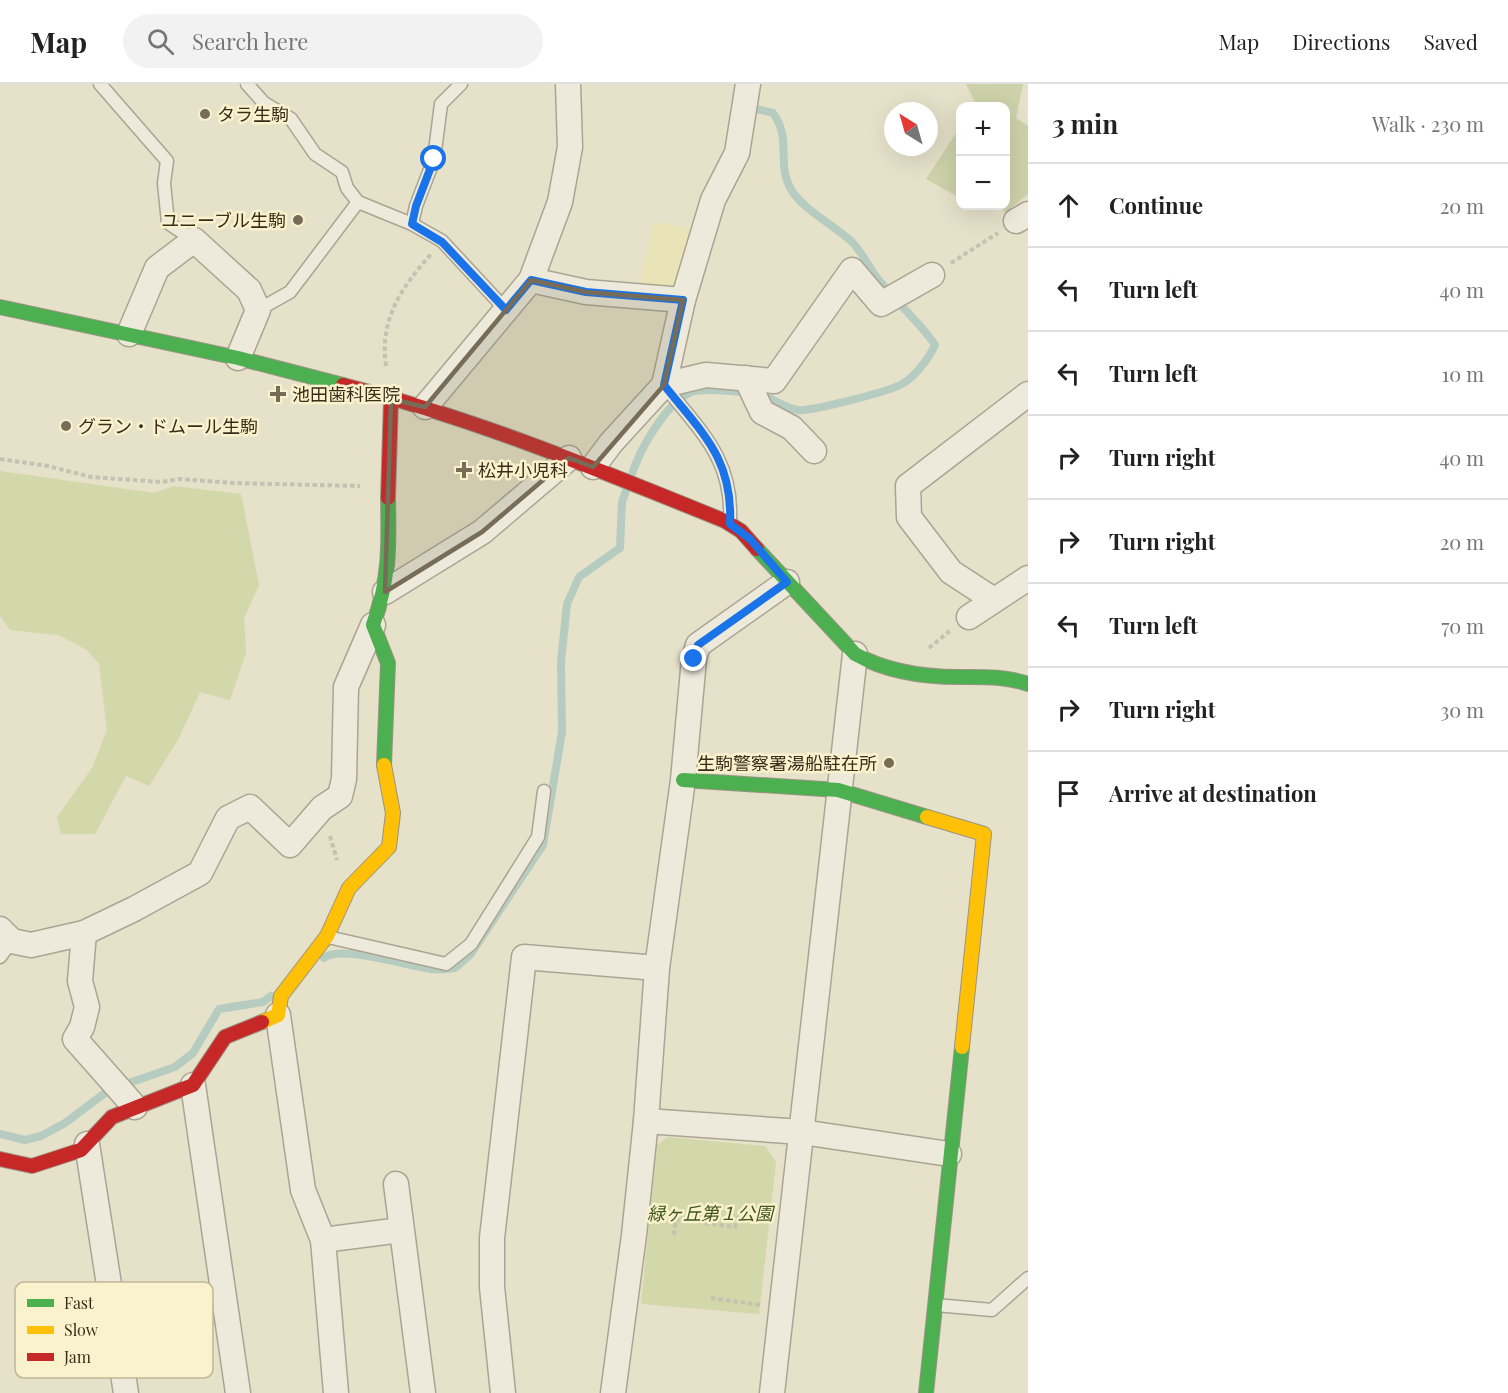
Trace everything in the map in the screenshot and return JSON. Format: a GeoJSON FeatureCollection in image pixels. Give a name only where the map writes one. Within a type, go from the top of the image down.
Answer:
{"type":"FeatureCollection","features":[{"type":"Feature","properties":{"kind":"street"},"geometry":{"type":"LineString","coordinates":[[424,407],[531,280],[560,202],[570,147],[568,84]]}},
{"type":"Feature","properties":{"kind":"street"},"geometry":{"type":"LineString","coordinates":[[593,467],[610,443],[664,385],[683,300],[713,200],[737,153],[748,84]]}},
{"type":"Feature","properties":{"kind":"street"},"geometry":{"type":"LineString","coordinates":[[129,334],[157,268],[194,240],[249,290],[258,310],[238,358]]}},
{"type":"Feature","properties":{"kind":"street"},"geometry":{"type":"LineString","coordinates":[[664,385],[706,375],[774,381],[852,270],[881,304],[932,275]]}},
{"type":"Feature","properties":{"kind":"street"},"geometry":{"type":"LineString","coordinates":[[531,280],[586,292],[683,300]]}},
{"type":"Feature","properties":{"kind":"street"},"geometry":{"type":"LineString","coordinates":[[0,307],[238,358],[424,407],[569,458],[730,524],[750,539],[855,654],[869,663],[900,670],[959,677],[983,674],[1013,678],[1028,684]]}},
{"type":"Feature","properties":{"kind":"street"},"geometry":{"type":"LineString","coordinates":[[746,378],[762,412],[792,428],[814,451]]}},
{"type":"Feature","properties":{"kind":"street"},"geometry":{"type":"LineString","coordinates":[[994,600],[951,572],[909,517],[908,486],[1028,394]]}},
{"type":"Feature","properties":{"kind":"street"},"geometry":{"type":"LineString","coordinates":[[4,943],[31,945],[84,933],[200,873],[228,818],[250,807],[290,845],[322,808],[340,796],[344,779],[346,687],[385,592],[389,553],[388,487],[391,399]]}},
{"type":"Feature","properties":{"kind":"street"},"geometry":{"type":"LineString","coordinates":[[385,592],[482,532],[569,458]]}},
{"type":"Feature","properties":{"kind":"street"},"geometry":{"type":"LineString","coordinates":[[969,617],[1028,578]]}},
{"type":"Feature","properties":{"kind":"street"},"geometry":{"type":"LineString","coordinates":[[613,1393],[646,1121],[657,968],[683,780],[694,659],[698,645],[787,582]]}},
{"type":"Feature","properties":{"kind":"street"},"geometry":{"type":"LineString","coordinates":[[336,1393],[323,1240],[303,1190],[278,1015],[280,996],[327,936],[349,888],[389,847],[393,813],[383,759],[388,663],[373,625]]}},
{"type":"Feature","properties":{"kind":"street"},"geometry":{"type":"LineString","coordinates":[[772,1393],[855,654]]}},
{"type":"Feature","properties":{"kind":"street"},"geometry":{"type":"LineString","coordinates":[[683,780],[838,790],[984,834],[926,1393]]}},
{"type":"Feature","properties":{"kind":"street"},"geometry":{"type":"LineString","coordinates":[[84,933],[80,981],[87,1007],[82,1027],[75,1039],[135,1107]]}},
{"type":"Feature","properties":{"kind":"street"},"geometry":{"type":"LineString","coordinates":[[503,1393],[492,1287],[492,1238],[524,957],[657,968]]}},
{"type":"Feature","properties":{"kind":"street"},"geometry":{"type":"LineString","coordinates":[[0,1159],[32,1166],[81,1150],[112,1117],[193,1085],[225,1037],[278,1015]]}},
{"type":"Feature","properties":{"kind":"street"},"geometry":{"type":"LineString","coordinates":[[193,1085],[238,1393]]}},
{"type":"Feature","properties":{"kind":"street"},"geometry":{"type":"LineString","coordinates":[[646,1121],[802,1132],[949,1154]]}},
{"type":"Feature","properties":{"kind":"street"},"geometry":{"type":"LineString","coordinates":[[87,1144],[109,1282]]}},
{"type":"Feature","properties":{"kind":"street"},"geometry":{"type":"LineString","coordinates":[[396,1184],[423,1393]]}},
{"type":"Feature","properties":{"kind":"street"},"geometry":{"type":"LineString","coordinates":[[323,1240],[401,1230]]}},
{"type":"Feature","properties":{"kind":"street"},"geometry":{"type":"LineString","coordinates":[[124,1378],[126,1393]]}},
{"type":"Feature","properties":{"kind":"lane"},"geometry":{"type":"LineString","coordinates":[[100,84],[167,160],[164,183],[168,223],[194,240]]}},
{"type":"Feature","properties":{"kind":"lane"},"geometry":{"type":"LineString","coordinates":[[247,84],[264,104],[291,120],[315,154],[342,172],[347,188],[358,202],[412,224],[442,242],[506,310]]}},
{"type":"Feature","properties":{"kind":"lane"},"geometry":{"type":"LineString","coordinates":[[412,224],[416,206],[434,159],[441,104],[461,84]]}},
{"type":"Feature","properties":{"kind":"lane"},"geometry":{"type":"LineString","coordinates":[[258,310],[290,292],[358,202]]}},
{"type":"Feature","properties":{"kind":"lane"},"geometry":{"type":"LineString","coordinates":[[664,385],[719,453],[731,498],[730,524]]}},
{"type":"Feature","properties":{"kind":"lane"},"geometry":{"type":"LineString","coordinates":[[327,936],[446,964],[452,960],[471,944],[538,837],[544,790]]}},
{"type":"Feature","properties":{"kind":"lane"},"geometry":{"type":"LineString","coordinates":[[935,1305],[992,1310],[1028,1278]]}},
{"type":"Feature","properties":{"kind":"path"},"geometry":{"type":"LineString","coordinates":[[932,275],[1022,217]]}},
{"type":"Feature","properties":{"kind":"path"},"geometry":{"type":"LineString","coordinates":[[391,399],[383,348],[385,328],[394,304],[411,278],[442,242]]}},
{"type":"Feature","properties":{"kind":"path"},"geometry":{"type":"LineString","coordinates":[[0,459],[48,466],[91,477],[160,483],[179,479],[233,483],[388,487]]}},
{"type":"Feature","properties":{"kind":"path"},"geometry":{"type":"LineString","coordinates":[[900,670],[969,617]]}},
{"type":"Feature","properties":{"kind":"path"},"geometry":{"type":"LineString","coordinates":[[322,808],[340,870],[349,888]]}},
{"type":"Feature","properties":{"kind":"path"},"geometry":{"type":"LineString","coordinates":[[674,1235],[676,1220],[735,1227],[737,1214]]}},
{"type":"Feature","properties":{"kind":"path"},"geometry":{"type":"LineString","coordinates":[[711,1298],[782,1309]]}},
{"type":"Feature","properties":{"kind":"highlighted area"},"geometry":{"type":"Polygon","coordinates":[[[531,280],[586,292],[683,300],[664,385],[593,467],[569,458],[482,532],[385,592],[391,399],[425,407],[531,280]]]}},
{"type":"Feature","properties":{"kind":"shaded area"},"geometry":{"type":"Polygon","coordinates":[[[654,222],[695,229],[677,287],[640,282],[654,222]]]}},
{"type":"Feature","properties":{"kind":"green space"},"geometry":{"type":"Polygon","coordinates":[[[966,84],[1023,84],[1016,118],[1028,126],[1028,194],[1010,209],[1010,102],[975,102],[966,84]]]}},
{"type":"Feature","properties":{"kind":"green space"},"geometry":{"type":"Polygon","coordinates":[[[956,133],[956,196],[926,179],[956,133]]]}},
{"type":"Feature","properties":{"kind":"green space"},"geometry":{"type":"Polygon","coordinates":[[[0,471],[154,493],[174,486],[241,494],[259,585],[244,618],[246,653],[230,700],[200,692],[178,740],[149,786],[126,776],[95,834],[61,834],[57,817],[92,768],[107,730],[99,664],[87,650],[58,635],[10,630],[0,616],[0,471]]]}},
{"type":"Feature","properties":{"kind":"green space","name":"緑ヶ丘第１公園"},"geometry":{"type":"Polygon","coordinates":[[[668,1137],[765,1146],[776,1162],[759,1314],[641,1304],[657,1145],[668,1137]]]}},
{"type":"Feature","properties":{"kind":"waterway"},"geometry":{"type":"LineString","coordinates":[[750,105],[753,108],[773,113],[779,123],[787,181],[797,198],[852,242],[885,288],[935,345],[921,367],[907,381],[867,396],[817,408],[798,410],[759,395]]}},
{"type":"Feature","properties":{"kind":"waterway"},"geometry":{"type":"LineString","coordinates":[[632,474],[655,428],[663,416],[682,398],[691,392],[703,390],[747,393]]}},
{"type":"Feature","properties":{"kind":"waterway"},"geometry":{"type":"LineString","coordinates":[[324,958],[333,954],[360,955],[432,969],[455,968],[470,955],[543,845],[562,732],[561,662],[567,604],[579,577],[620,548],[622,502],[627,488]]}},
{"type":"Feature","properties":{"kind":"waterway"},"geometry":{"type":"LineString","coordinates":[[0,1134],[25,1140],[41,1136],[65,1123],[109,1090],[175,1067],[193,1053],[219,1009],[263,1002],[271,996]]}},
{"type":"Feature","properties":{"kind":"traffic: fast"},"geometry":{"type":"LineString","coordinates":[[0,307],[238,358],[343,385]]}},
{"type":"Feature","properties":{"kind":"traffic: fast"},"geometry":{"type":"LineString","coordinates":[[384,765],[388,663],[373,625],[383,592],[387,562],[388,498]]}},
{"type":"Feature","properties":{"kind":"traffic: fast"},"geometry":{"type":"LineString","coordinates":[[757,549],[855,654],[867,660],[892,669],[919,674],[994,678],[1028,684]]}},
{"type":"Feature","properties":{"kind":"traffic: fast"},"geometry":{"type":"LineString","coordinates":[[683,780],[838,790],[927,817]]}},
{"type":"Feature","properties":{"kind":"traffic: fast"},"geometry":{"type":"LineString","coordinates":[[926,1393],[962,1047]]}},
{"type":"Feature","properties":{"kind":"traffic: slow"},"geometry":{"type":"LineString","coordinates":[[262,1022],[278,1015],[281,996],[327,936],[349,888],[389,847],[393,813],[384,765]]}},
{"type":"Feature","properties":{"kind":"traffic: slow"},"geometry":{"type":"LineString","coordinates":[[927,817],[984,834],[962,1047]]}},
{"type":"Feature","properties":{"kind":"traffic: jam"},"geometry":{"type":"LineString","coordinates":[[343,385],[488,429],[631,483],[725,521],[741,531],[757,549]]}},
{"type":"Feature","properties":{"kind":"traffic: jam"},"geometry":{"type":"LineString","coordinates":[[388,498],[391,399]]}},
{"type":"Feature","properties":{"kind":"traffic: jam"},"geometry":{"type":"LineString","coordinates":[[0,1159],[32,1166],[81,1150],[112,1117],[193,1085],[225,1037],[262,1022]]}},
{"type":"Feature","properties":{"kind":"place","name":"タラ生駒"},"geometry":{"type":"Point","coordinates":[205,114]}},
{"type":"Feature","properties":{"kind":"place","name":"ユニーブル生駒"},"geometry":{"type":"Point","coordinates":[298,220]}},
{"type":"Feature","properties":{"kind":"place","name":"池田歯科医院"},"geometry":{"type":"Point","coordinates":[278,394]}},
{"type":"Feature","properties":{"kind":"place","name":"グラン・ドムール生駒"},"geometry":{"type":"Point","coordinates":[66,426]}},
{"type":"Feature","properties":{"kind":"place","name":"松井小児科"},"geometry":{"type":"Point","coordinates":[464,470]}},
{"type":"Feature","properties":{"kind":"place","name":"生駒警察署湯船駐在所"},"geometry":{"type":"Point","coordinates":[889,763]}},
{"type":"Feature","properties":{"kind":"route"},"geometry":{"type":"LineString","coordinates":[[434,159],[416,206],[412,224],[442,242],[506,310],[531,280],[586,292],[683,300],[664,385],[719,453],[731,498],[730,524],[750,539],[787,582],[698,645],[694,659]]}}]}
